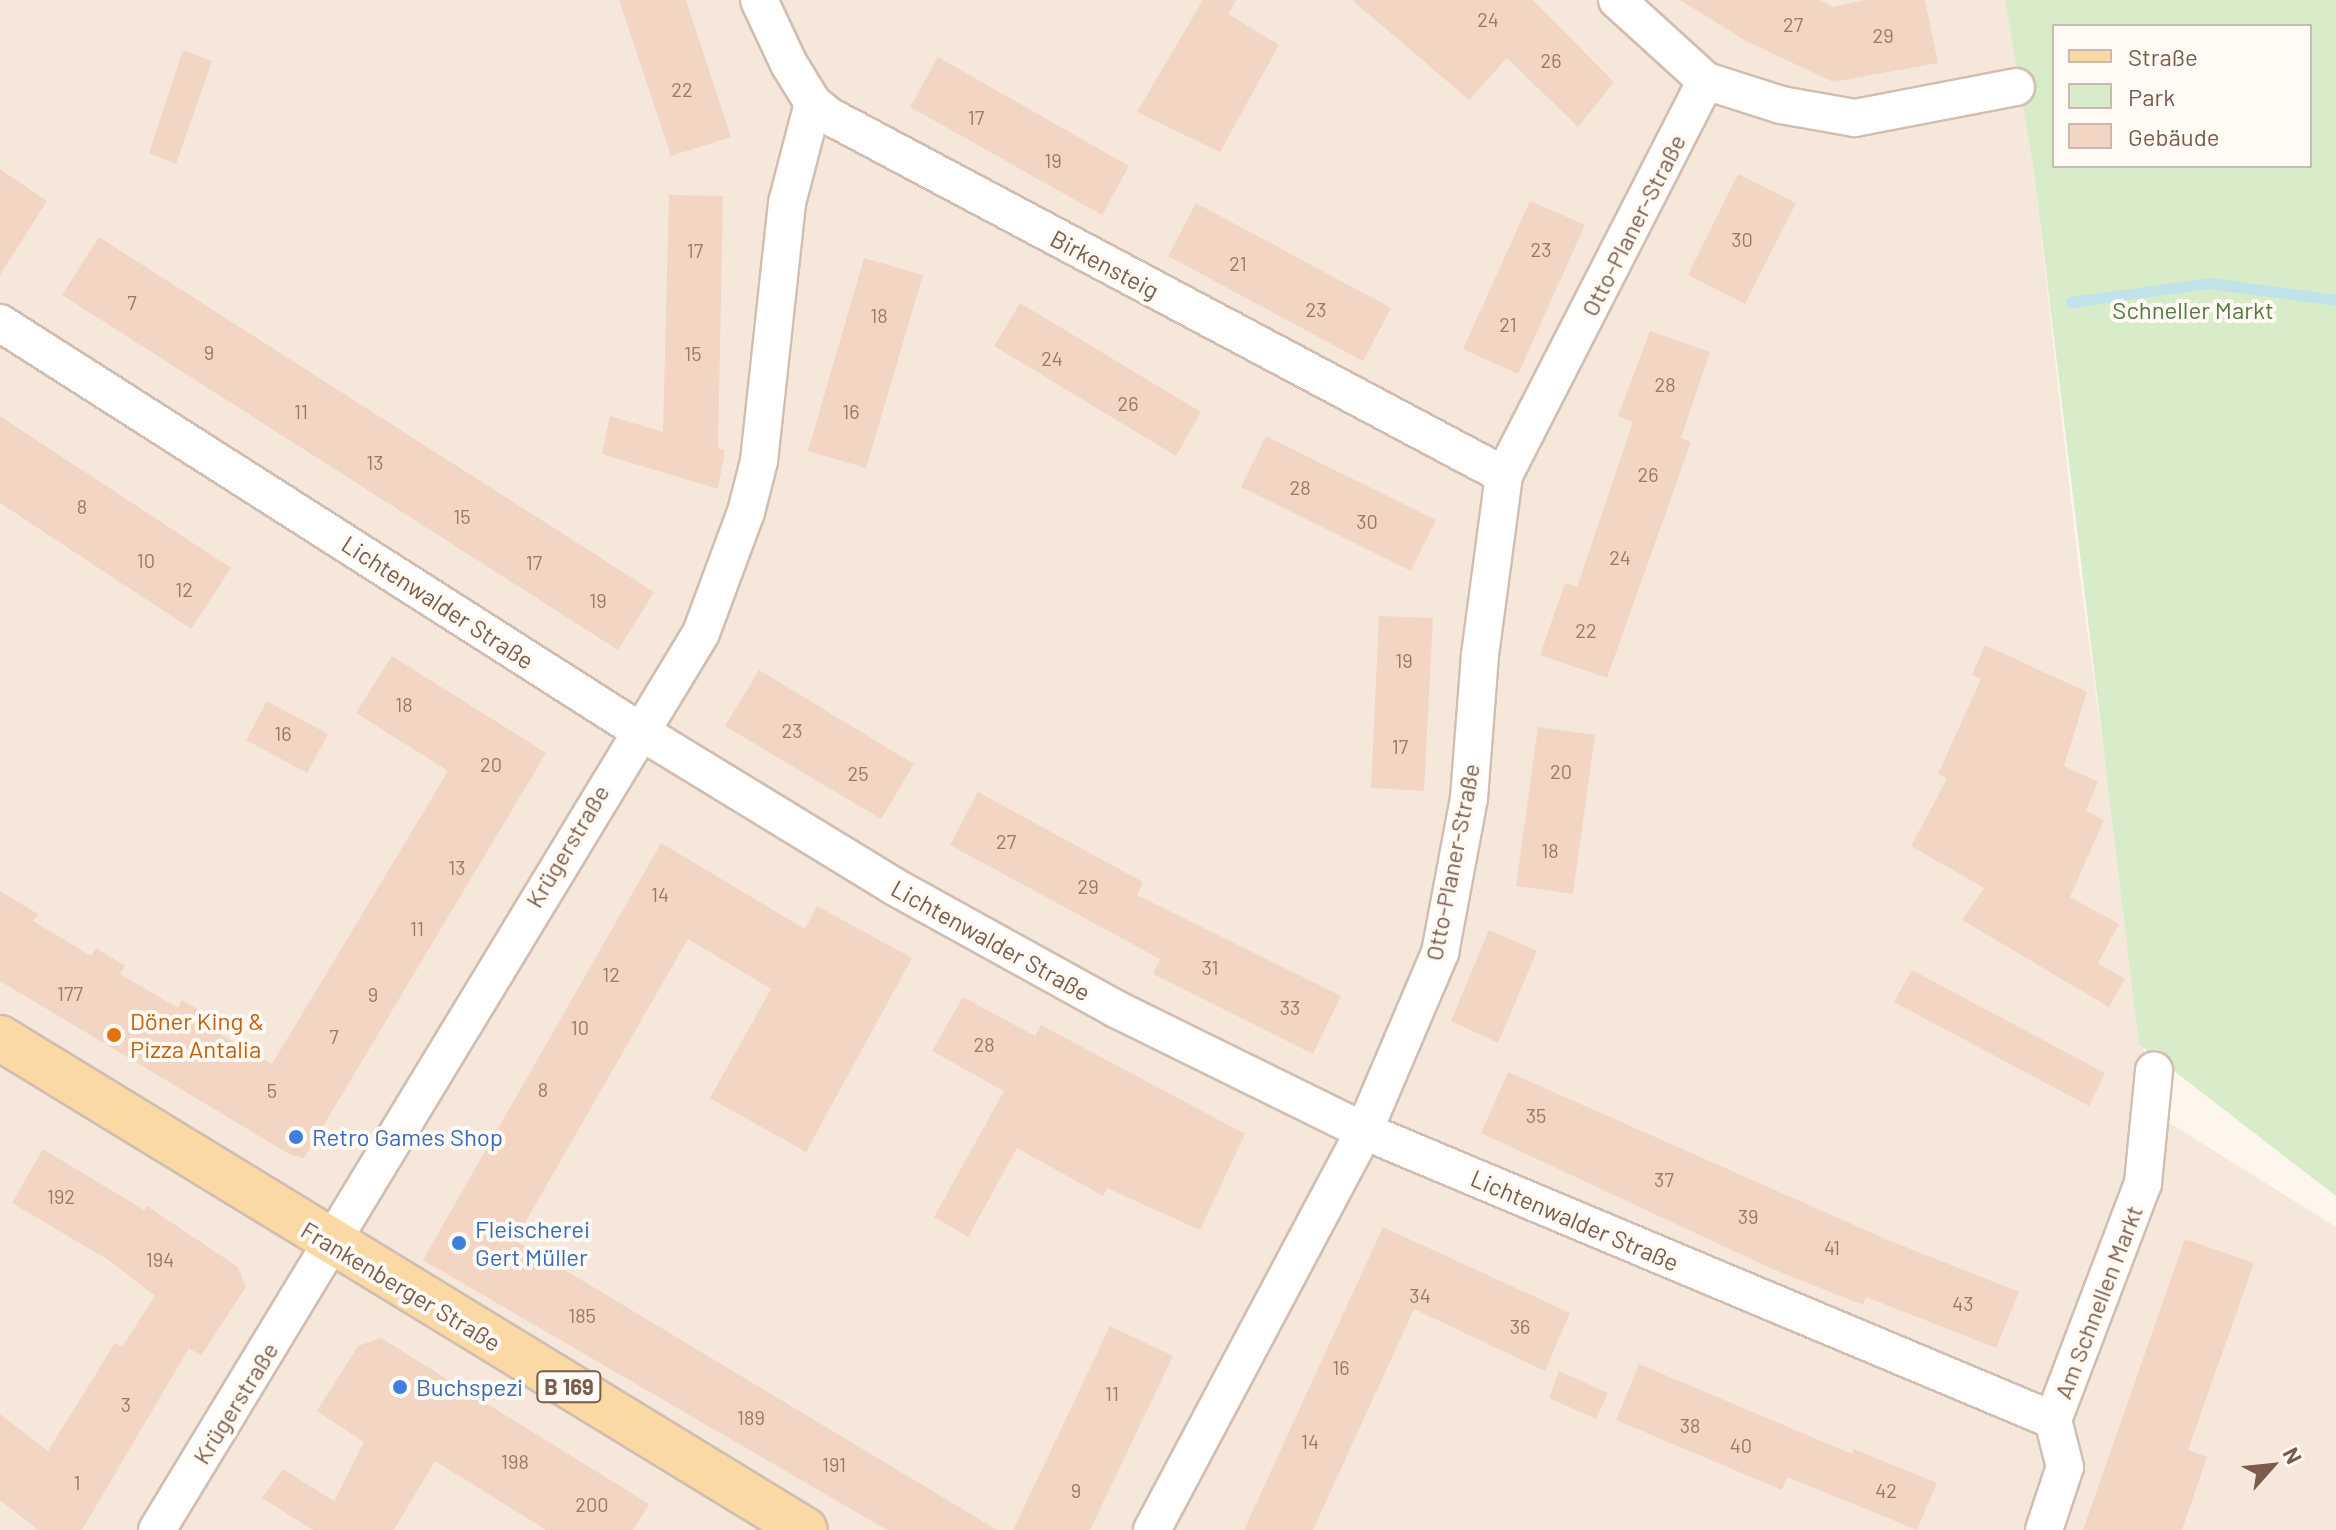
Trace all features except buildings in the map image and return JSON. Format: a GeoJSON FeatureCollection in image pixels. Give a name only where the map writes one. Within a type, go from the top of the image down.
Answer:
{"type":"FeatureCollection","features":[{"type":"Feature","properties":{"kind":"main road","name":"Frankenberger Straße"},"geometry":{"type":"LineString","coordinates":[[0,1038],[805,1530]]}},
{"type":"Feature","properties":{"kind":"street"},"geometry":{"type":"LineString","coordinates":[[759,0],[813,103]]}},
{"type":"Feature","properties":{"kind":"street"},"geometry":{"type":"LineString","coordinates":[[1617,0],[1706,81],[1781,105],[1855,118],[2016,87]]}},
{"type":"Feature","properties":{"kind":"street","name":"Otto-Planer-Straße"},"geometry":{"type":"LineString","coordinates":[[1152,1530],[1364,1131],[1440,953],[1469,798],[1480,655],[1504,475],[1706,81]]}},
{"type":"Feature","properties":{"kind":"street","name":"Birkensteig"},"geometry":{"type":"LineString","coordinates":[[813,103],[898,155],[1504,475]]}},
{"type":"Feature","properties":{"kind":"street","name":"Krügerstraße"},"geometry":{"type":"LineString","coordinates":[[157,1530],[333,1244],[355,1198],[621,757],[643,733],[701,633],[746,512],[775,347],[787,203],[813,103]]}},
{"type":"Feature","properties":{"kind":"street","name":"Lichtenwalder Straße"},"geometry":{"type":"LineString","coordinates":[[0,323],[643,733],[895,887],[1116,1009],[1364,1131],[2053,1420]]}},
{"type":"Feature","properties":{"kind":"street","name":"Am Schnellen Markt"},"geometry":{"type":"LineString","coordinates":[[2044,1530],[2065,1467],[2053,1420],[2143,1183],[2154,1071]]}},
{"type":"Feature","properties":{"kind":"shaded area"},"geometry":{"type":"Polygon","coordinates":[[[0,0],[2005,0],[2034,172],[2077,554],[2152,1112],[2336,1227],[2336,1530],[0,1530],[0,0]]]}},
{"type":"Feature","properties":{"kind":"green space","name":"Schneller Markt"},"geometry":{"type":"Polygon","coordinates":[[[2005,0],[2336,0],[2336,1196],[2139,1044],[2034,172],[2005,0]]]}},
{"type":"Feature","properties":{"kind":"waterway"},"geometry":{"type":"LineString","coordinates":[[2071,302],[2209,283],[2336,300]]}},
{"type":"Feature","properties":{"kind":"place","name":"Döner King & Pizza Antalia"},"geometry":{"type":"Point","coordinates":[114,1035]}},
{"type":"Feature","properties":{"kind":"place","name":"Retro Games Shop"},"geometry":{"type":"Point","coordinates":[296,1137]}},
{"type":"Feature","properties":{"kind":"place","name":"Fleischerei Gert Müller"},"geometry":{"type":"Point","coordinates":[459,1243]}},
{"type":"Feature","properties":{"kind":"place","name":"Buchspezi"},"geometry":{"type":"Point","coordinates":[400,1387]}}]}
